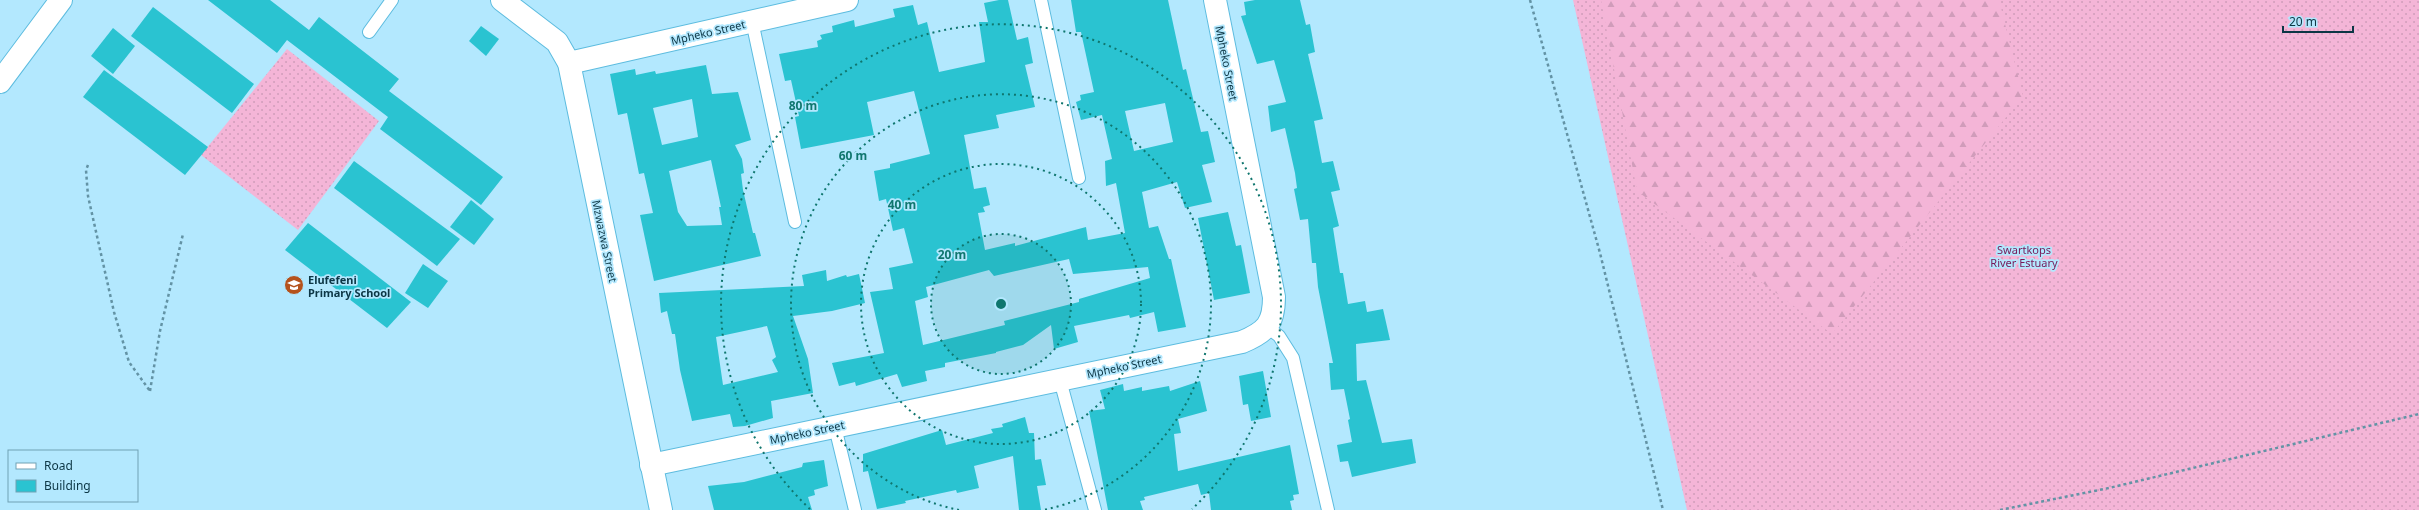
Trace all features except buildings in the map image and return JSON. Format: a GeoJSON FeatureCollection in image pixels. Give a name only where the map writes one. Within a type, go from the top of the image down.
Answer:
{"type":"FeatureCollection","features":[{"type":"Feature","properties":{"kind":"street"},"geometry":{"type":"LineString","coordinates":[[0,82],[61,0]]}},
{"type":"Feature","properties":{"kind":"street","name":"Mzwazwa Street"},"geometry":{"type":"LineString","coordinates":[[502,0],[557,42],[568,63],[661,510]]}},
{"type":"Feature","properties":{"kind":"street","name":"Mpheko Street"},"geometry":{"type":"LineString","coordinates":[[568,63],[847,0]]}},
{"type":"Feature","properties":{"kind":"street","name":"Mpheko Street"},"geometry":{"type":"LineString","coordinates":[[651,465],[1242,342],[1260,334],[1274,312],[1274,297],[1215,0]]}},
{"type":"Feature","properties":{"kind":"lane"},"geometry":{"type":"LineString","coordinates":[[369,32],[392,0]]}},
{"type":"Feature","properties":{"kind":"lane"},"geometry":{"type":"LineString","coordinates":[[1042,0],[1079,178]]}},
{"type":"Feature","properties":{"kind":"lane"},"geometry":{"type":"LineString","coordinates":[[752,21],[795,222]]}},
{"type":"Feature","properties":{"kind":"lane"},"geometry":{"type":"LineString","coordinates":[[1266,326],[1279,336],[1293,358],[1328,510]]}},
{"type":"Feature","properties":{"kind":"lane"},"geometry":{"type":"LineString","coordinates":[[1060,380],[1094,510]]}},
{"type":"Feature","properties":{"kind":"lane"},"geometry":{"type":"LineString","coordinates":[[835,427],[856,510]]}},
{"type":"Feature","properties":{"kind":"path"},"geometry":{"type":"LineString","coordinates":[[1530,0],[1600,253],[1663,510]]}},
{"type":"Feature","properties":{"kind":"path"},"geometry":{"type":"LineString","coordinates":[[88,165],[86,170],[88,196],[114,312],[129,362],[150,391],[160,331],[183,234]]}},
{"type":"Feature","properties":{"kind":"path"},"geometry":{"type":"LineString","coordinates":[[2000,510],[2109,488],[2419,414]]}},
{"type":"Feature","properties":{"kind":"green space","name":"Swartkops River Estuary"},"geometry":{"type":"Polygon","coordinates":[[[1573,0],[2419,0],[2419,510],[1687,510],[1573,0]]]}},
{"type":"Feature","properties":{"kind":"green space"},"geometry":{"type":"Polygon","coordinates":[[[1601,0],[1999,0],[2023,96],[1832,334],[1637,191],[1601,0]]]}},
{"type":"Feature","properties":{"kind":"green space"},"geometry":{"type":"Polygon","coordinates":[[[287,49],[379,121],[298,230],[201,155],[287,49]]]}},
{"type":"Feature","properties":{"kind":"place","name":"Elufefeni Primary School"},"geometry":{"type":"Point","coordinates":[294,285]}}]}
